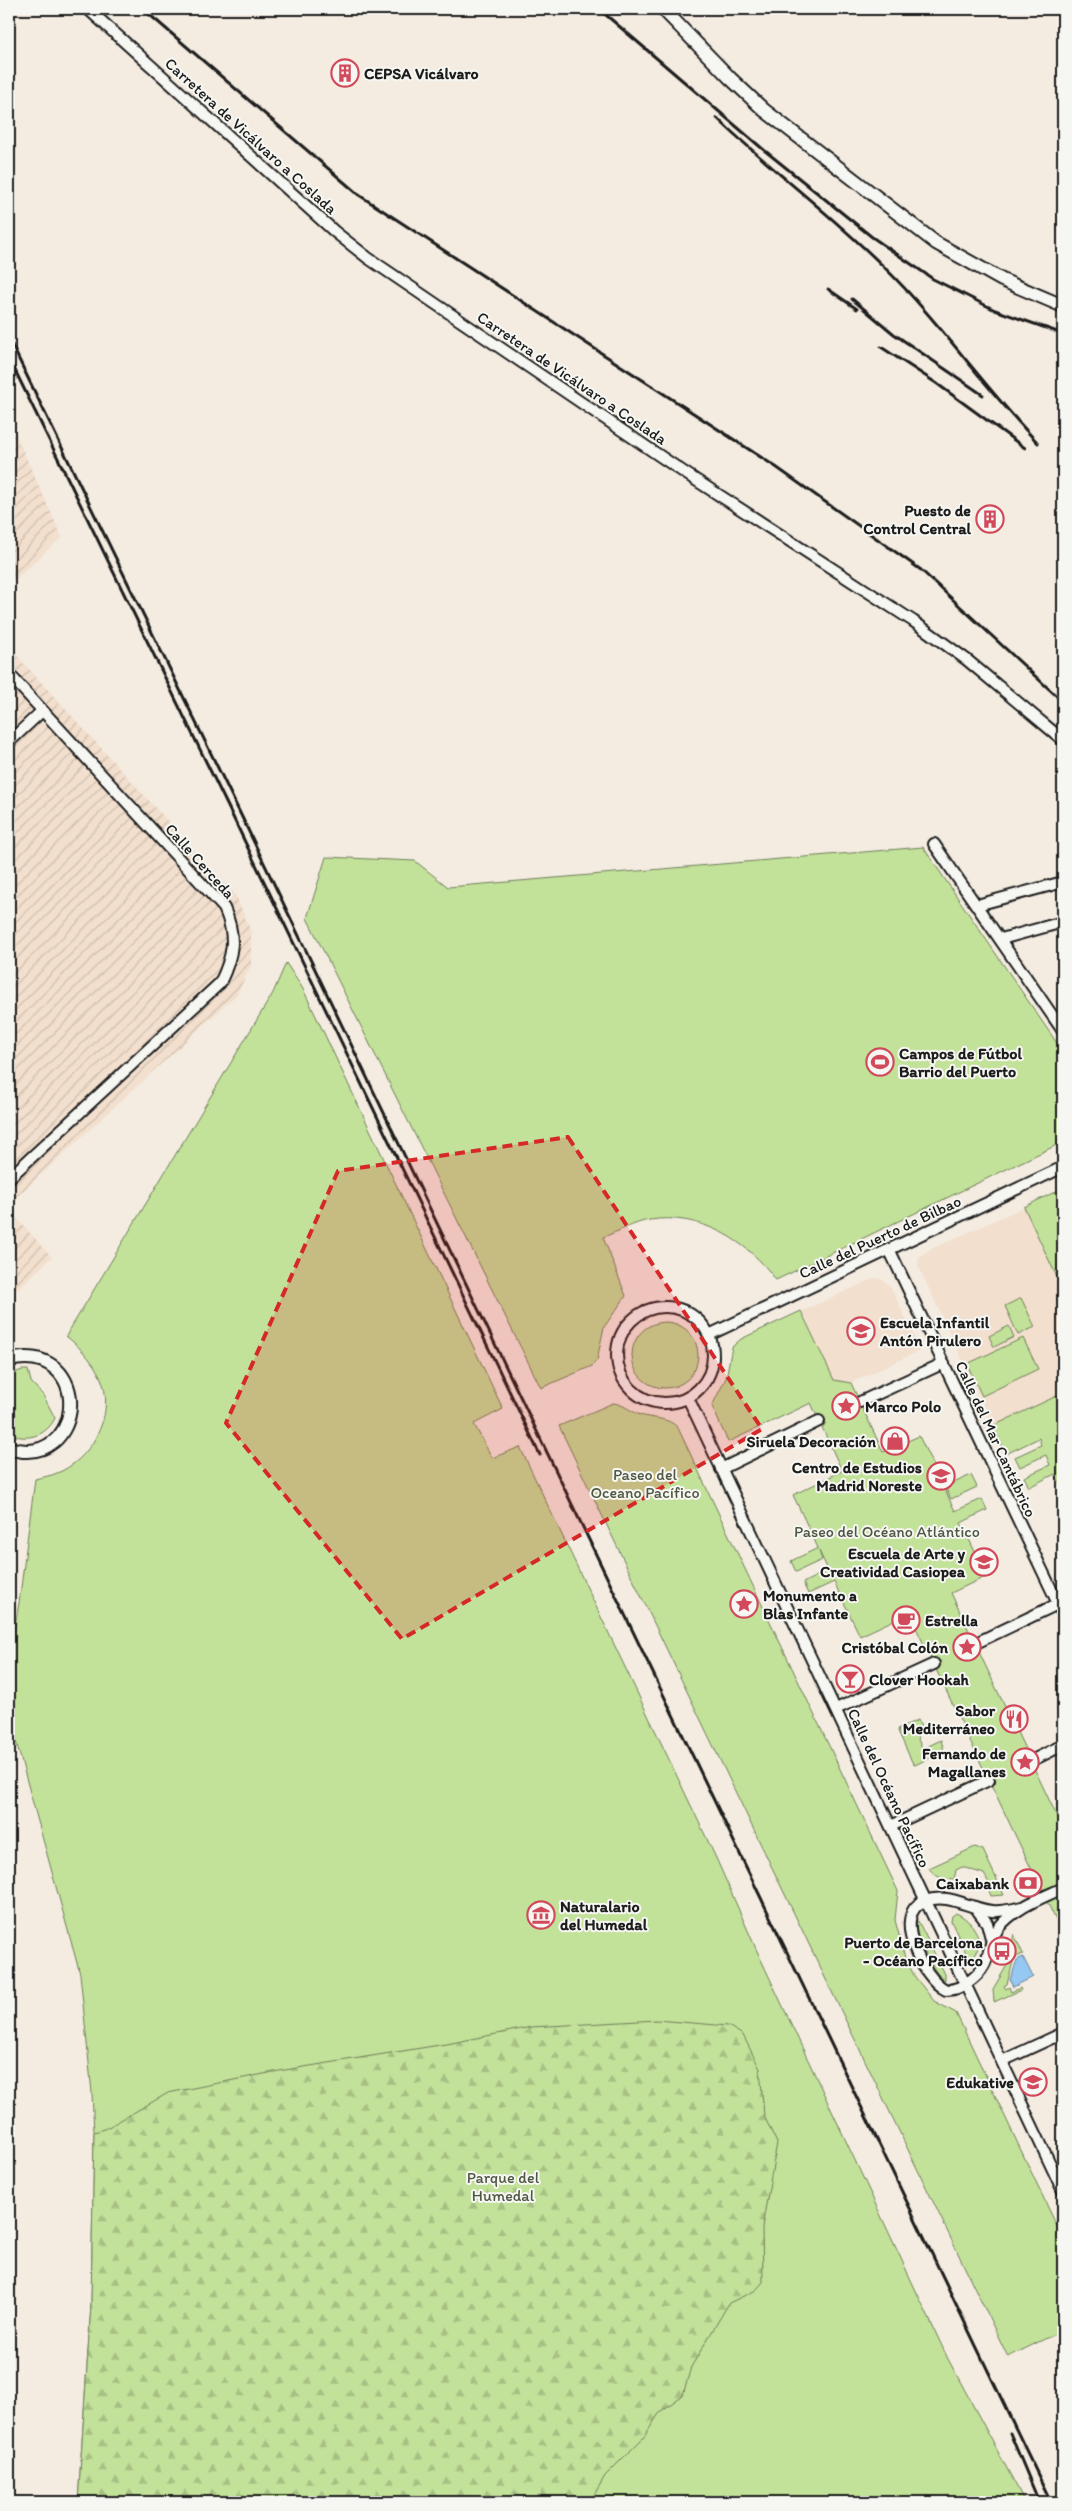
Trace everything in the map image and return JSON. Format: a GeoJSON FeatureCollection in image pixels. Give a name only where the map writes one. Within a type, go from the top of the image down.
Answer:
{"type":"FeatureCollection","features":[{"type":"Feature","properties":{"kind":"main road"},"geometry":{"type":"LineString","coordinates":[[663,9],[764,110],[936,243],[1002,280],[1063,306]]}},
{"type":"Feature","properties":{"kind":"main road"},"geometry":{"type":"LineString","coordinates":[[9,1360],[25,1358],[40,1360],[54,1367],[64,1378],[70,1393],[72,1408],[68,1423],[59,1436],[47,1446],[32,1451],[11,1451]]}},
{"type":"Feature","properties":{"kind":"street","name":"Carretera de Vicálvaro a Coslada"},"geometry":{"type":"LineString","coordinates":[[88,9],[335,232],[368,258],[677,467],[913,621],[967,660],[1063,740]]}},
{"type":"Feature","properties":{"kind":"street","name":"Calle Cerceda"},"geometry":{"type":"LineString","coordinates":[[9,674],[224,908],[232,925],[233,946],[229,965],[220,983],[9,1178]]}},
{"type":"Feature","properties":{"kind":"street"},"geometry":{"type":"LineString","coordinates":[[9,742],[42,711]]}},
{"type":"Feature","properties":{"kind":"street"},"geometry":{"type":"LineString","coordinates":[[934,844],[1063,1031]]}},
{"type":"Feature","properties":{"kind":"street"},"geometry":{"type":"LineString","coordinates":[[977,904],[1063,882]]}},
{"type":"Feature","properties":{"kind":"street"},"geometry":{"type":"LineString","coordinates":[[1001,939],[1063,922]]}},
{"type":"Feature","properties":{"kind":"street","name":"Calle del Puerto de Bilbao"},"geometry":{"type":"LineString","coordinates":[[709,1335],[1063,1167]]}},
{"type":"Feature","properties":{"kind":"street","name":"Calle del Mar Cantábrico"},"geometry":{"type":"LineString","coordinates":[[889,1249],[1061,1602],[1063,1614]]}},
{"type":"Feature","properties":{"kind":"street"},"geometry":{"type":"LineString","coordinates":[[663,1307],[681,1310],[698,1320],[709,1335],[713,1353],[711,1371],[702,1386],[688,1398],[667,1404],[651,1401],[636,1394],[622,1377],[618,1361],[618,1345],[628,1325],[645,1312],[663,1307]]}},
{"type":"Feature","properties":{"kind":"street"},"geometry":{"type":"LineString","coordinates":[[860,1402],[944,1363]]}},
{"type":"Feature","properties":{"kind":"street","name":"Calle del Océano Pacífico"},"geometry":{"type":"LineString","coordinates":[[688,1398],[1002,2061],[1060,2176],[1063,2191]]}},
{"type":"Feature","properties":{"kind":"street"},"geometry":{"type":"LineString","coordinates":[[721,1469],[819,1422]]}},
{"type":"Feature","properties":{"kind":"street"},"geometry":{"type":"LineString","coordinates":[[976,1643],[1061,1602]]}},
{"type":"Feature","properties":{"kind":"street"},"geometry":{"type":"LineString","coordinates":[[836,1709],[934,1664]]}},
{"type":"Feature","properties":{"kind":"street"},"geometry":{"type":"LineString","coordinates":[[1031,1760],[1063,1745]]}},
{"type":"Feature","properties":{"kind":"street"},"geometry":{"type":"LineString","coordinates":[[891,1826],[990,1780]]}},
{"type":"Feature","properties":{"kind":"street"},"geometry":{"type":"LineString","coordinates":[[1023,1907],[993,1911],[953,1899],[926,1900],[916,1905],[910,1916],[912,1939],[919,1958],[931,1978],[941,1987],[951,1990],[966,1984],[983,1970],[1000,1926],[1023,1907],[1063,1888]]}},
{"type":"Feature","properties":{"kind":"street"},"geometry":{"type":"LineString","coordinates":[[975,1907],[987,1923],[993,1943]]}},
{"type":"Feature","properties":{"kind":"street"},"geometry":{"type":"LineString","coordinates":[[1002,2061],[1063,2032]]}},
{"type":"Feature","properties":{"kind":"highlighted area"},"geometry":{"type":"Polygon","coordinates":[[[568,1137],[762,1429],[402,1639],[226,1423],[338,1171],[568,1137]]]}},
{"type":"Feature","properties":{"kind":"shaded area"},"geometry":{"type":"Polygon","coordinates":[[[9,420],[62,537],[9,585],[9,420]]]}},
{"type":"Feature","properties":{"kind":"shaded area"},"geometry":{"type":"Polygon","coordinates":[[[9,647],[236,896],[251,932],[251,966],[237,994],[9,1204],[9,647]]]}},
{"type":"Feature","properties":{"kind":"shaded area"},"geometry":{"type":"Polygon","coordinates":[[[1024,1207],[1063,1290],[1063,1393],[993,1426],[918,1265],[919,1259],[927,1251],[1024,1207]]]}},
{"type":"Feature","properties":{"kind":"shaded area"},"geometry":{"type":"Polygon","coordinates":[[[9,1210],[52,1257],[9,1297],[9,1210]]]}},
{"type":"Feature","properties":{"kind":"shaded area","name":"Escuela Infantil Antón Pirulero"},"geometry":{"type":"Polygon","coordinates":[[[875,1278],[881,1279],[890,1286],[921,1350],[851,1383],[834,1381],[802,1311],[875,1278]]]}},
{"type":"Feature","properties":{"kind":"green space"},"geometry":{"type":"Polygon","coordinates":[[[923,847],[1063,1052],[1063,1142],[776,1280],[752,1253],[721,1232],[704,1225],[669,1219],[650,1220],[603,1237],[626,1296],[604,1327],[597,1360],[592,1366],[541,1388],[307,918],[326,857],[415,861],[448,887],[923,847]]]}},
{"type":"Feature","properties":{"kind":"green space","name":"Parque del Humedal"},"geometry":{"type":"Polygon","coordinates":[[[286,963],[303,989],[503,1409],[474,1424],[492,1458],[520,1447],[716,1858],[757,1951],[948,2359],[1025,2502],[78,2502],[91,2305],[94,2132],[92,2093],[80,1974],[9,1716],[9,1659],[19,1603],[35,1479],[57,1473],[79,1459],[89,1449],[96,1437],[105,1411],[105,1397],[101,1377],[83,1352],[66,1336],[273,993],[286,963]]]}},
{"type":"Feature","properties":{"kind":"green space"},"geometry":{"type":"Polygon","coordinates":[[[1063,1188],[1063,1290],[1024,1207],[1063,1188]]]}},
{"type":"Feature","properties":{"kind":"green space"},"geometry":{"type":"Polygon","coordinates":[[[1021,1298],[1035,1327],[1018,1335],[1005,1306],[1021,1298]]]}},
{"type":"Feature","properties":{"kind":"green space","name":"Paseo del Océano Atlántico"},"geometry":{"type":"Polygon","coordinates":[[[801,1311],[834,1380],[851,1383],[883,1452],[919,1436],[955,1511],[982,1499],[987,1510],[961,1523],[987,1576],[951,1593],[1063,1829],[1063,1935],[909,1613],[860,1636],[834,1582],[808,1594],[803,1583],[828,1570],[819,1551],[822,1560],[796,1572],[791,1561],[818,1548],[793,1495],[842,1471],[811,1403],[728,1442],[712,1406],[726,1378],[732,1347],[741,1339],[801,1311]]]}},
{"type":"Feature","properties":{"kind":"green space"},"geometry":{"type":"Polygon","coordinates":[[[658,1322],[672,1322],[684,1327],[693,1336],[698,1348],[696,1368],[689,1379],[672,1388],[658,1388],[646,1383],[637,1374],[632,1362],[632,1348],[637,1336],[646,1327],[658,1322]]]}},
{"type":"Feature","properties":{"kind":"green space"},"geometry":{"type":"Polygon","coordinates":[[[1009,1326],[1014,1337],[994,1347],[989,1336],[1009,1326]]]}},
{"type":"Feature","properties":{"kind":"green space"},"geometry":{"type":"Polygon","coordinates":[[[1023,1338],[1038,1369],[982,1396],[967,1364],[1023,1338]]]}},
{"type":"Feature","properties":{"kind":"green space"},"geometry":{"type":"Polygon","coordinates":[[[22,1370],[28,1370],[31,1382],[43,1395],[55,1418],[46,1430],[29,1437],[9,1434],[9,1375],[22,1370]]]}},
{"type":"Feature","properties":{"kind":"green space"},"geometry":{"type":"Polygon","coordinates":[[[1063,1393],[1063,1484],[1061,1485],[1055,1474],[1029,1487],[1024,1477],[1050,1465],[1046,1455],[1020,1467],[1015,1457],[1041,1445],[1039,1438],[1006,1454],[993,1426],[1063,1393]]]}},
{"type":"Feature","properties":{"kind":"green space","name":"Paseo del Oceano Pacífico"},"geometry":{"type":"Polygon","coordinates":[[[613,1403],[643,1416],[665,1420],[678,1428],[898,1891],[895,1920],[905,1958],[915,1977],[934,2001],[956,2013],[1063,2239],[1063,2330],[1008,2357],[559,1426],[613,1403]]]}},
{"type":"Feature","properties":{"kind":"green space"},"geometry":{"type":"Polygon","coordinates":[[[971,1475],[977,1487],[951,1499],[945,1487],[971,1475]]]}},
{"type":"Feature","properties":{"kind":"green space"},"geometry":{"type":"Polygon","coordinates":[[[918,1720],[922,1730],[916,1734],[922,1749],[941,1740],[944,1751],[915,1765],[898,1731],[899,1728],[918,1720]]]}},
{"type":"Feature","properties":{"kind":"green space"},"geometry":{"type":"Polygon","coordinates":[[[975,1847],[983,1850],[1004,1895],[991,1896],[988,1888],[990,1885],[984,1874],[962,1867],[956,1870],[954,1880],[950,1880],[937,1876],[929,1868],[975,1847]]]}},
{"type":"Feature","properties":{"kind":"green space"},"geometry":{"type":"Polygon","coordinates":[[[956,1913],[967,1920],[976,1931],[978,1944],[974,1956],[967,1955],[951,1921],[952,1916],[956,1913]]]}},
{"type":"Feature","properties":{"kind":"green space"},"geometry":{"type":"Polygon","coordinates":[[[918,1921],[945,1974],[945,1980],[941,1978],[928,1959],[917,1933],[916,1926],[918,1921]]]}},
{"type":"Feature","properties":{"kind":"green space"},"geometry":{"type":"Polygon","coordinates":[[[1014,1934],[1023,1954],[1014,1958],[1007,1984],[1004,1986],[1006,1989],[1009,1987],[1011,1992],[1020,1988],[1021,1990],[994,2002],[993,1989],[1006,1967],[1014,1934]]]}},
{"type":"Feature","properties":{"kind":"green space","name":"Parque del Humedal"},"geometry":{"type":"Polygon","coordinates":[[[657,2020],[728,2026],[743,2035],[760,2069],[764,2116],[777,2143],[762,2227],[763,2282],[756,2290],[729,2303],[691,2367],[683,2395],[660,2412],[644,2437],[605,2476],[590,2502],[78,2502],[91,2305],[94,2132],[105,2129],[168,2093],[279,2071],[452,2043],[531,2027],[657,2020]]]}},
{"type":"Feature","properties":{"kind":"water"},"geometry":{"type":"Polygon","coordinates":[[[1023,1957],[1033,1977],[1013,1987],[1010,1980],[1017,1960],[1023,1957]]]}},
{"type":"Feature","properties":{"kind":"railway"},"geometry":{"type":"LineString","coordinates":[[143,9],[359,195],[776,467],[921,570],[1063,702]]}},
{"type":"Feature","properties":{"kind":"railway"},"geometry":{"type":"LineString","coordinates":[[599,9],[764,150],[872,237],[933,279],[995,310],[1063,334]]}},
{"type":"Feature","properties":{"kind":"railway"},"geometry":{"type":"LineString","coordinates":[[717,118],[884,267],[924,309],[1018,422],[1038,443]]}},
{"type":"Feature","properties":{"kind":"railway"},"geometry":{"type":"LineString","coordinates":[[828,289],[857,309]]}},
{"type":"Feature","properties":{"kind":"railway"},"geometry":{"type":"LineString","coordinates":[[852,299],[894,334],[983,395]]}},
{"type":"Feature","properties":{"kind":"railway"},"geometry":{"type":"LineString","coordinates":[[9,339],[239,811],[1051,2502]]}},
{"type":"Feature","properties":{"kind":"railway"},"geometry":{"type":"LineString","coordinates":[[881,347],[936,383],[1025,448]]}},
{"type":"Feature","properties":{"kind":"railway"},"geometry":{"type":"LineString","coordinates":[[9,358],[232,815],[540,1455]]}},
{"type":"Feature","properties":{"kind":"railway"},"geometry":{"type":"LineString","coordinates":[[1010,2433],[1039,2502]]}},
{"type":"Feature","properties":{"kind":"place","name":"CEPSA Vicálvaro"},"geometry":{"type":"Point","coordinates":[345,73]}},
{"type":"Feature","properties":{"kind":"place","name":"Puesto de Control Central"},"geometry":{"type":"Point","coordinates":[990,519]}},
{"type":"Feature","properties":{"kind":"place","name":"Campos de Fútbol Barrio del Puerto"},"geometry":{"type":"Point","coordinates":[880,1062]}},
{"type":"Feature","properties":{"kind":"place","name":"Escuela Infantil Antón Pirulero"},"geometry":{"type":"Point","coordinates":[861,1331]}},
{"type":"Feature","properties":{"kind":"place","name":"Marco Polo"},"geometry":{"type":"Point","coordinates":[846,1406]}},
{"type":"Feature","properties":{"kind":"place","name":"Siruela Decoración"},"geometry":{"type":"Point","coordinates":[895,1441]}},
{"type":"Feature","properties":{"kind":"place","name":"Centro de Estudios Madrid Noreste"},"geometry":{"type":"Point","coordinates":[941,1476]}},
{"type":"Feature","properties":{"kind":"place","name":"Escuela de Arte y Creatividad Casiopea"},"geometry":{"type":"Point","coordinates":[984,1562]}},
{"type":"Feature","properties":{"kind":"place","name":"Monumento a Blas Infante"},"geometry":{"type":"Point","coordinates":[744,1604]}},
{"type":"Feature","properties":{"kind":"place","name":"Estrella"},"geometry":{"type":"Point","coordinates":[906,1620]}},
{"type":"Feature","properties":{"kind":"place","name":"Cristóbal Colón"},"geometry":{"type":"Point","coordinates":[967,1647]}},
{"type":"Feature","properties":{"kind":"place","name":"Clover Hookah"},"geometry":{"type":"Point","coordinates":[850,1679]}},
{"type":"Feature","properties":{"kind":"place","name":"Sabor Mediterráneo"},"geometry":{"type":"Point","coordinates":[1014,1719]}},
{"type":"Feature","properties":{"kind":"place","name":"Fernando de Magallanes"},"geometry":{"type":"Point","coordinates":[1025,1762]}},
{"type":"Feature","properties":{"kind":"place","name":"Caixabank"},"geometry":{"type":"Point","coordinates":[1028,1883]}},
{"type":"Feature","properties":{"kind":"place","name":"Naturalario del Humedal"},"geometry":{"type":"Point","coordinates":[541,1915]}},
{"type":"Feature","properties":{"kind":"place","name":"Puerto de Barcelona - Océano Pacífico"},"geometry":{"type":"Point","coordinates":[1002,1951]}},
{"type":"Feature","properties":{"kind":"place","name":"Edukative"},"geometry":{"type":"Point","coordinates":[1033,2082]}}]}
